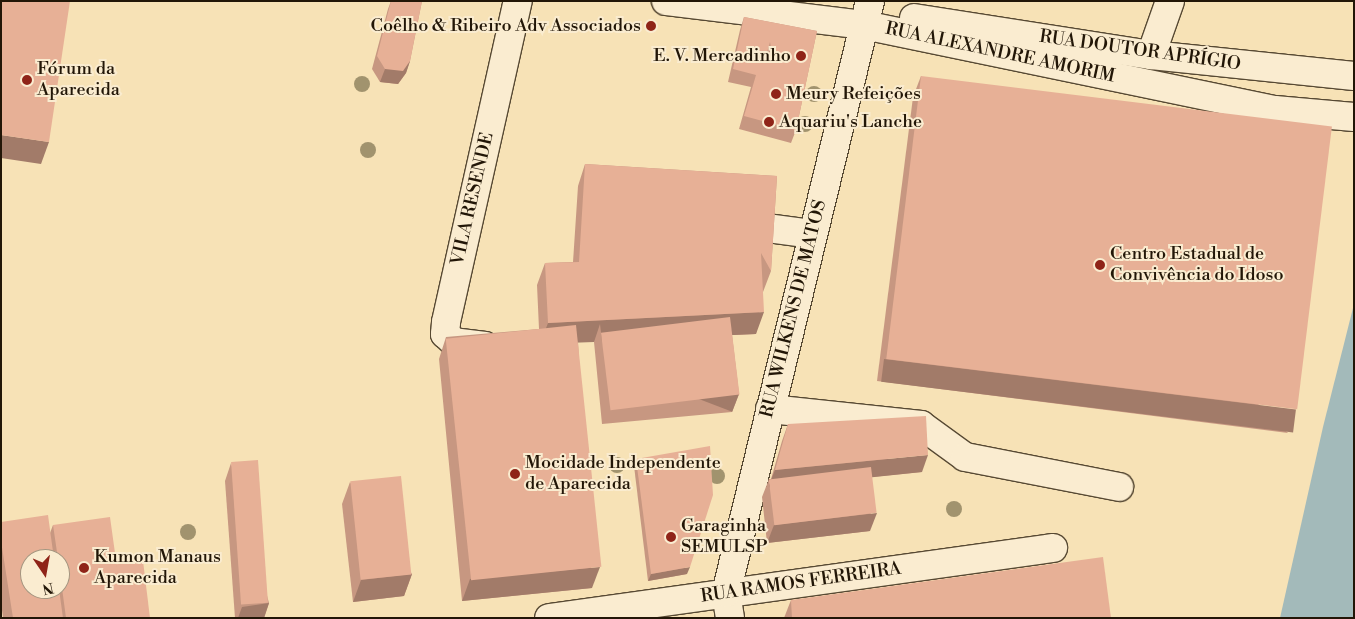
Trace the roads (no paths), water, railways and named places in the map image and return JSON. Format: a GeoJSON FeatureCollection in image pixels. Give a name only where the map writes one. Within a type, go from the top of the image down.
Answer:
{"type":"FeatureCollection","features":[{"type":"Feature","properties":{"kind":"street","name":"VILA RESENDE"},"geometry":{"type":"LineString","coordinates":[[506,347],[466,345],[454,342],[445,334],[518,1]]}},
{"type":"Feature","properties":{"kind":"street","name":"RUA ALEXANDRE AMORIM"},"geometry":{"type":"LineString","coordinates":[[666,1],[867,12],[1275,110],[1343,117]]}},
{"type":"Feature","properties":{"kind":"street"},"geometry":{"type":"LineString","coordinates":[[1151,55],[1170,1]]}},
{"type":"Feature","properties":{"kind":"street","name":"RUA DOUTOR APRÍGIO"},"geometry":{"type":"LineString","coordinates":[[867,12],[1151,55],[1354,76]]}},
{"type":"Feature","properties":{"kind":"street","name":"RUA WILKENS DE MATOS"},"geometry":{"type":"LineString","coordinates":[[728,605],[770,409],[867,12]]}},
{"type":"Feature","properties":{"kind":"street"},"geometry":{"type":"LineString","coordinates":[[715,221],[812,234]]}},
{"type":"Feature","properties":{"kind":"street"},"geometry":{"type":"LineString","coordinates":[[770,409],[921,425],[965,457],[1119,487]]}},
{"type":"Feature","properties":{"kind":"street","name":"RUA RAMOS FERREIRA"},"geometry":{"type":"LineString","coordinates":[[549,618],[728,605],[1053,548]]}},
{"type":"Feature","properties":{"kind":"water"},"geometry":{"type":"Polygon","coordinates":[[[1354,304],[1354,618],[1280,618],[1323,427],[1354,304]]]}},
{"type":"Feature","properties":{"kind":"place","name":"Coêlho & Ribeiro Adv Associados"},"geometry":{"type":"Point","coordinates":[651,26]}},
{"type":"Feature","properties":{"kind":"place","name":"E. V. Mercadinho"},"geometry":{"type":"Point","coordinates":[801,56]}},
{"type":"Feature","properties":{"kind":"place","name":"Fórum da Aparecida"},"geometry":{"type":"Point","coordinates":[27,80]}},
{"type":"Feature","properties":{"kind":"place","name":"Meury Refeições"},"geometry":{"type":"Point","coordinates":[776,94]}},
{"type":"Feature","properties":{"kind":"place","name":"Aquariu's Lanche"},"geometry":{"type":"Point","coordinates":[769,122]}},
{"type":"Feature","properties":{"kind":"place","name":"Centro Estadual de Convivência do Idoso"},"geometry":{"type":"Point","coordinates":[1100,265]}},
{"type":"Feature","properties":{"kind":"place","name":"Mocidade Independente de Aparecida"},"geometry":{"type":"Point","coordinates":[515,474]}},
{"type":"Feature","properties":{"kind":"place","name":"Garaginha SEMULSP"},"geometry":{"type":"Point","coordinates":[671,537]}},
{"type":"Feature","properties":{"kind":"place","name":"Kumon Manaus Aparecida"},"geometry":{"type":"Point","coordinates":[84,568]}}]}
